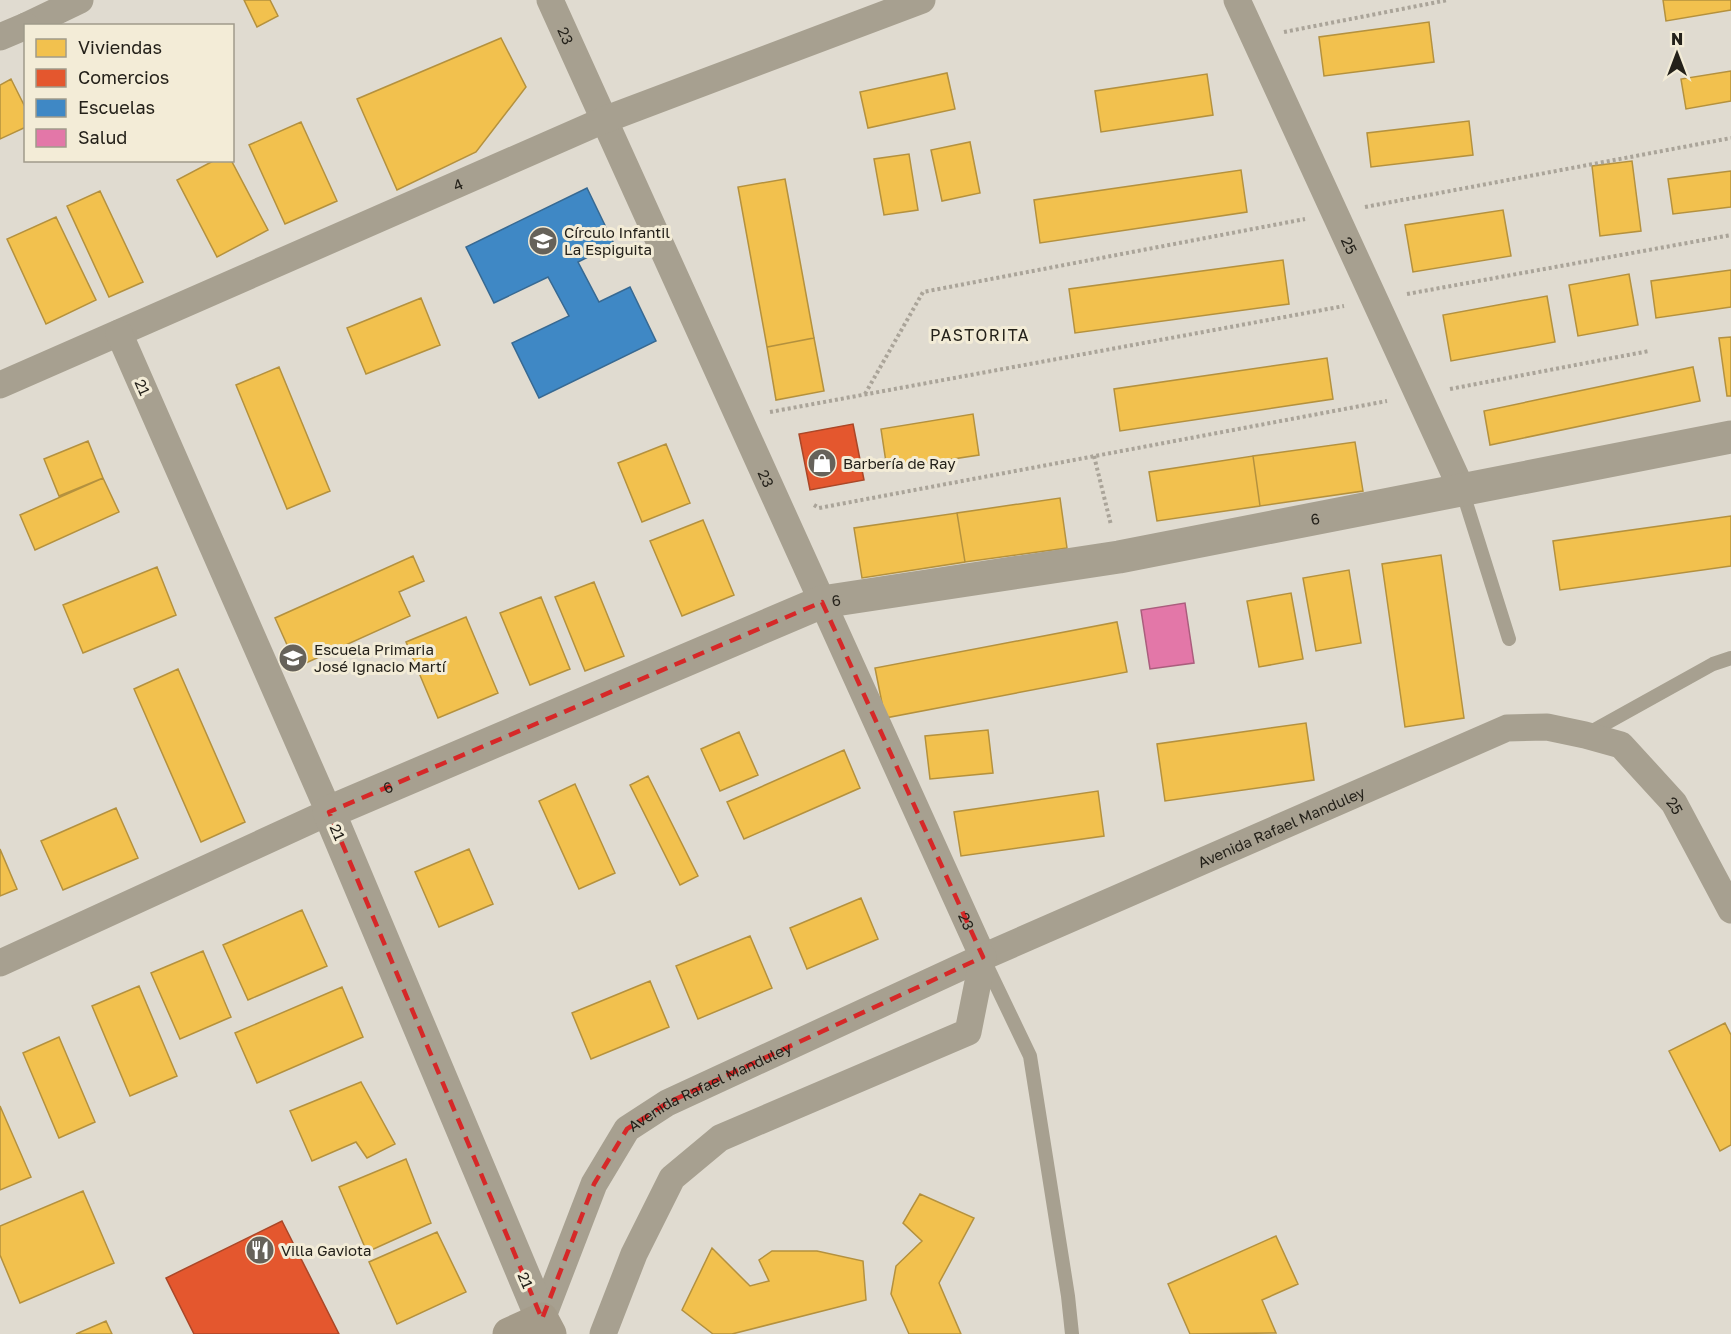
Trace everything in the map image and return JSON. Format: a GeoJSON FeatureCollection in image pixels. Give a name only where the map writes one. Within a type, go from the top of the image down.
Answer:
{"type":"FeatureCollection","features":[{"type":"Feature","properties":{"kind":"main road"},"geometry":{"type":"LineString","coordinates":[[509,1334],[546,1326]]}},
{"type":"Feature","properties":{"kind":"street"},"geometry":{"type":"LineString","coordinates":[[30,24],[80,0]]}},
{"type":"Feature","properties":{"kind":"street","name":"23"},"geometry":{"type":"LineString","coordinates":[[550,0],[983,957]]}},
{"type":"Feature","properties":{"kind":"street","name":"4"},"geometry":{"type":"LineString","coordinates":[[0,385],[604,120],[922,0]]}},
{"type":"Feature","properties":{"kind":"street","name":"25"},"geometry":{"type":"LineString","coordinates":[[1237,0],[1462,490]]}},
{"type":"Feature","properties":{"kind":"street"},"geometry":{"type":"LineString","coordinates":[[0,38],[24,27]]}},
{"type":"Feature","properties":{"kind":"street","name":"21"},"geometry":{"type":"LineString","coordinates":[[119,333],[329,812],[546,1326]]}},
{"type":"Feature","properties":{"kind":"street","name":"6"},"geometry":{"type":"LineString","coordinates":[[0,963],[329,812],[822,602],[1119,557],[1731,437]]}},
{"type":"Feature","properties":{"kind":"street","name":"Avenida Rafael Manduley"},"geometry":{"type":"LineString","coordinates":[[546,1326],[594,1184],[627,1129],[667,1103],[983,957],[1507,728],[1547,727],[1585,735]]}},
{"type":"Feature","properties":{"kind":"street","name":"25"},"geometry":{"type":"LineString","coordinates":[[1585,735],[1621,745],[1674,803],[1731,910]]}},
{"type":"Feature","properties":{"kind":"street"},"geometry":{"type":"LineString","coordinates":[[603,1334],[634,1254],[672,1178],[720,1138],[968,1032],[983,957]]}},
{"type":"Feature","properties":{"kind":"lane"},"geometry":{"type":"LineString","coordinates":[[1462,490],[1509,639]]}},
{"type":"Feature","properties":{"kind":"lane"},"geometry":{"type":"LineString","coordinates":[[1585,735],[1713,664],[1731,658]]}},
{"type":"Feature","properties":{"kind":"lane"},"geometry":{"type":"LineString","coordinates":[[983,957],[1030,1056],[1072,1334]]}},
{"type":"Feature","properties":{"kind":"path"},"geometry":{"type":"LineString","coordinates":[[1254,38],[1448,0]]}},
{"type":"Feature","properties":{"kind":"path"},"geometry":{"type":"LineString","coordinates":[[865,394],[923,292],[1731,138]]}},
{"type":"Feature","properties":{"kind":"path"},"geometry":{"type":"LineString","coordinates":[[739,417],[1731,235]]}},
{"type":"Feature","properties":{"kind":"path"},"geometry":{"type":"LineString","coordinates":[[809,501],[819,508],[1648,351]]}},
{"type":"Feature","properties":{"kind":"path"},"geometry":{"type":"LineString","coordinates":[[1094,456],[1119,557]]}},
{"type":"Feature","properties":{"kind":"highlighted area"},"geometry":{"type":"Polygon","coordinates":[[[822,602],[983,957],[667,1103],[627,1129],[594,1184],[542,1319],[329,812],[822,602]]]}},
{"type":"Feature","properties":{"kind":"building: Viviendas"},"geometry":{"type":"Polygon","coordinates":[[[244,0],[270,0],[278,16],[257,27],[244,0]]]}},
{"type":"Feature","properties":{"kind":"building: Viviendas"},"geometry":{"type":"Polygon","coordinates":[[[1663,0],[1731,0],[1731,10],[1666,21],[1663,0]]]}},
{"type":"Feature","properties":{"kind":"building: Viviendas"},"geometry":{"type":"Polygon","coordinates":[[[1429,22],[1434,62],[1324,76],[1319,37],[1429,22]]]}},
{"type":"Feature","properties":{"kind":"building: Viviendas"},"geometry":{"type":"Polygon","coordinates":[[[501,38],[526,87],[476,152],[397,190],[357,99],[501,38]]]}},
{"type":"Feature","properties":{"kind":"building: Viviendas"},"geometry":{"type":"Polygon","coordinates":[[[1731,71],[1731,101],[1686,109],[1681,79],[1731,71]]]}},
{"type":"Feature","properties":{"kind":"building: Viviendas"},"geometry":{"type":"Polygon","coordinates":[[[947,73],[955,109],[868,128],[860,92],[947,73]]]}},
{"type":"Feature","properties":{"kind":"building: Viviendas"},"geometry":{"type":"Polygon","coordinates":[[[1207,74],[1213,115],[1101,132],[1095,91],[1207,74]]]}},
{"type":"Feature","properties":{"kind":"building: Viviendas"},"geometry":{"type":"Polygon","coordinates":[[[11,79],[24,105],[24,128],[0,139],[0,85],[11,79]]]}},
{"type":"Feature","properties":{"kind":"building: Viviendas"},"geometry":{"type":"Polygon","coordinates":[[[1469,121],[1473,155],[1371,167],[1367,133],[1469,121]]]}},
{"type":"Feature","properties":{"kind":"building: Viviendas"},"geometry":{"type":"Polygon","coordinates":[[[301,122],[337,201],[285,224],[249,145],[301,122]]]}},
{"type":"Feature","properties":{"kind":"building: Viviendas"},"geometry":{"type":"Polygon","coordinates":[[[970,142],[980,193],[942,201],[931,150],[970,142]]]}},
{"type":"Feature","properties":{"kind":"building: Viviendas"},"geometry":{"type":"Polygon","coordinates":[[[909,154],[918,210],[884,215],[874,159],[909,154]]]}},
{"type":"Feature","properties":{"kind":"building: Viviendas"},"geometry":{"type":"Polygon","coordinates":[[[1632,161],[1641,231],[1600,236],[1592,166],[1632,161]]]}},
{"type":"Feature","properties":{"kind":"building: Viviendas"},"geometry":{"type":"Polygon","coordinates":[[[211,162],[232,162],[268,230],[217,257],[177,180],[211,162]]]}},
{"type":"Feature","properties":{"kind":"building: Viviendas"},"geometry":{"type":"Polygon","coordinates":[[[1241,170],[1247,212],[1040,243],[1034,200],[1241,170]]]}},
{"type":"Feature","properties":{"kind":"building: Viviendas"},"geometry":{"type":"Polygon","coordinates":[[[1731,171],[1731,207],[1673,214],[1668,179],[1731,171]]]}},
{"type":"Feature","properties":{"kind":"building: Viviendas"},"geometry":{"type":"Polygon","coordinates":[[[785,179],[814,338],[767,347],[738,187],[785,179]]]}},
{"type":"Feature","properties":{"kind":"building: Viviendas"},"geometry":{"type":"Polygon","coordinates":[[[100,191],[143,282],[109,297],[67,206],[100,191]]]}},
{"type":"Feature","properties":{"kind":"building: Viviendas"},"geometry":{"type":"Polygon","coordinates":[[[1503,210],[1511,256],[1413,272],[1405,225],[1503,210]]]}},
{"type":"Feature","properties":{"kind":"building: Viviendas"},"geometry":{"type":"Polygon","coordinates":[[[56,217],[96,300],[46,324],[7,239],[56,217]]]}},
{"type":"Feature","properties":{"kind":"building: Viviendas"},"geometry":{"type":"Polygon","coordinates":[[[1283,260],[1289,304],[1075,333],[1069,289],[1283,260]]]}},
{"type":"Feature","properties":{"kind":"building: Viviendas"},"geometry":{"type":"Polygon","coordinates":[[[1731,270],[1731,307],[1656,318],[1651,281],[1731,270]]]}},
{"type":"Feature","properties":{"kind":"building: Viviendas"},"geometry":{"type":"Polygon","coordinates":[[[1629,274],[1638,325],[1578,336],[1569,285],[1629,274]]]}},
{"type":"Feature","properties":{"kind":"building: Viviendas"},"geometry":{"type":"Polygon","coordinates":[[[1547,296],[1555,342],[1451,361],[1443,315],[1547,296]]]}},
{"type":"Feature","properties":{"kind":"building: Viviendas"},"geometry":{"type":"Polygon","coordinates":[[[421,298],[440,345],[366,374],[347,328],[421,298]]]}},
{"type":"Feature","properties":{"kind":"building: Viviendas"},"geometry":{"type":"Polygon","coordinates":[[[1731,337],[1731,396],[1727,396],[1719,338],[1731,337]]]}},
{"type":"Feature","properties":{"kind":"building: Viviendas"},"geometry":{"type":"Polygon","coordinates":[[[814,338],[824,391],[776,400],[767,347],[814,338]]]}},
{"type":"Feature","properties":{"kind":"building: Viviendas"},"geometry":{"type":"Polygon","coordinates":[[[1327,358],[1333,399],[1120,431],[1114,389],[1327,358]]]}},
{"type":"Feature","properties":{"kind":"building: Viviendas"},"geometry":{"type":"Polygon","coordinates":[[[279,367],[330,491],[287,509],[236,385],[279,367]]]}},
{"type":"Feature","properties":{"kind":"building: Viviendas"},"geometry":{"type":"Polygon","coordinates":[[[1693,367],[1700,401],[1490,445],[1484,411],[1693,367]]]}},
{"type":"Feature","properties":{"kind":"building: Viviendas"},"geometry":{"type":"Polygon","coordinates":[[[973,414],[979,455],[887,469],[881,429],[973,414]]]}},
{"type":"Feature","properties":{"kind":"building: Viviendas"},"geometry":{"type":"Polygon","coordinates":[[[88,441],[103,478],[59,496],[44,459],[88,441]]]}},
{"type":"Feature","properties":{"kind":"building: Viviendas"},"geometry":{"type":"Polygon","coordinates":[[[1355,442],[1363,491],[1260,506],[1253,456],[1355,442]]]}},
{"type":"Feature","properties":{"kind":"building: Viviendas"},"geometry":{"type":"Polygon","coordinates":[[[666,444],[690,503],[642,522],[618,463],[666,444]]]}},
{"type":"Feature","properties":{"kind":"building: Viviendas"},"geometry":{"type":"Polygon","coordinates":[[[1253,456],[1260,506],[1157,521],[1149,472],[1253,456]]]}},
{"type":"Feature","properties":{"kind":"building: Viviendas"},"geometry":{"type":"Polygon","coordinates":[[[103,478],[119,512],[35,550],[20,515],[103,478]]]}},
{"type":"Feature","properties":{"kind":"building: Viviendas"},"geometry":{"type":"Polygon","coordinates":[[[1060,498],[1067,548],[965,562],[957,513],[1060,498]]]}},
{"type":"Feature","properties":{"kind":"building: Viviendas"},"geometry":{"type":"Polygon","coordinates":[[[957,513],[965,562],[862,578],[854,528],[957,513]]]}},
{"type":"Feature","properties":{"kind":"building: Viviendas"},"geometry":{"type":"Polygon","coordinates":[[[1731,516],[1731,566],[1560,590],[1553,541],[1731,516]]]}},
{"type":"Feature","properties":{"kind":"building: Viviendas"},"geometry":{"type":"Polygon","coordinates":[[[703,520],[734,595],[682,616],[650,541],[703,520]]]}},
{"type":"Feature","properties":{"kind":"building: Viviendas"},"geometry":{"type":"Polygon","coordinates":[[[1441,555],[1464,718],[1405,727],[1382,564],[1441,555]]]}},
{"type":"Feature","properties":{"kind":"building: Viviendas"},"geometry":{"type":"Polygon","coordinates":[[[413,556],[424,581],[399,592],[410,616],[297,667],[275,618],[413,556]]]}},
{"type":"Feature","properties":{"kind":"building: Viviendas"},"geometry":{"type":"Polygon","coordinates":[[[157,567],[176,615],[83,653],[63,605],[157,567]]]}},
{"type":"Feature","properties":{"kind":"building: Viviendas"},"geometry":{"type":"Polygon","coordinates":[[[1349,570],[1361,643],[1316,651],[1303,578],[1349,570]]]}},
{"type":"Feature","properties":{"kind":"building: Viviendas"},"geometry":{"type":"Polygon","coordinates":[[[594,582],[624,656],[585,671],[555,597],[594,582]]]}},
{"type":"Feature","properties":{"kind":"building: Viviendas"},"geometry":{"type":"Polygon","coordinates":[[[1291,593],[1303,659],[1259,667],[1247,601],[1291,593]]]}},
{"type":"Feature","properties":{"kind":"building: Viviendas"},"geometry":{"type":"Polygon","coordinates":[[[541,597],[570,669],[530,685],[500,613],[541,597]]]}},
{"type":"Feature","properties":{"kind":"building: Viviendas"},"geometry":{"type":"Polygon","coordinates":[[[466,617],[498,693],[438,718],[406,642],[466,617]]]}},
{"type":"Feature","properties":{"kind":"building: Viviendas"},"geometry":{"type":"Polygon","coordinates":[[[1117,622],[1127,672],[885,718],[875,668],[1117,622]]]}},
{"type":"Feature","properties":{"kind":"building: Viviendas"},"geometry":{"type":"Polygon","coordinates":[[[178,669],[245,822],[201,842],[134,689],[178,669]]]}},
{"type":"Feature","properties":{"kind":"building: Viviendas"},"geometry":{"type":"Polygon","coordinates":[[[1306,723],[1314,780],[1165,801],[1157,744],[1306,723]]]}},
{"type":"Feature","properties":{"kind":"building: Viviendas"},"geometry":{"type":"Polygon","coordinates":[[[988,730],[993,773],[930,779],[925,736],[988,730]]]}},
{"type":"Feature","properties":{"kind":"building: Viviendas"},"geometry":{"type":"Polygon","coordinates":[[[739,732],[758,775],[720,791],[701,749],[739,732]]]}},
{"type":"Feature","properties":{"kind":"building: Viviendas"},"geometry":{"type":"Polygon","coordinates":[[[844,750],[860,788],[744,839],[727,802],[844,750]]]}},
{"type":"Feature","properties":{"kind":"building: Viviendas"},"geometry":{"type":"Polygon","coordinates":[[[648,776],[698,876],[680,885],[630,785],[648,776]]]}},
{"type":"Feature","properties":{"kind":"building: Viviendas"},"geometry":{"type":"Polygon","coordinates":[[[575,784],[615,873],[579,889],[539,801],[575,784]]]}},
{"type":"Feature","properties":{"kind":"building: Viviendas"},"geometry":{"type":"Polygon","coordinates":[[[1098,791],[1104,836],[961,856],[954,812],[1098,791]]]}},
{"type":"Feature","properties":{"kind":"building: Viviendas"},"geometry":{"type":"Polygon","coordinates":[[[116,808],[138,858],[63,890],[41,841],[116,808]]]}},
{"type":"Feature","properties":{"kind":"building: Viviendas"},"geometry":{"type":"Polygon","coordinates":[[[0,849],[17,889],[0,896],[0,849]]]}},
{"type":"Feature","properties":{"kind":"building: Viviendas"},"geometry":{"type":"Polygon","coordinates":[[[469,849],[493,904],[439,927],[415,872],[469,849]]]}},
{"type":"Feature","properties":{"kind":"building: Viviendas"},"geometry":{"type":"Polygon","coordinates":[[[861,898],[878,939],[807,969],[790,928],[861,898]]]}},
{"type":"Feature","properties":{"kind":"building: Viviendas"},"geometry":{"type":"Polygon","coordinates":[[[302,910],[327,966],[248,1000],[223,945],[302,910]]]}},
{"type":"Feature","properties":{"kind":"building: Viviendas"},"geometry":{"type":"Polygon","coordinates":[[[750,936],[772,988],[698,1019],[676,966],[750,936]]]}},
{"type":"Feature","properties":{"kind":"building: Viviendas"},"geometry":{"type":"Polygon","coordinates":[[[203,951],[231,1017],[180,1039],[151,973],[203,951]]]}},
{"type":"Feature","properties":{"kind":"building: Viviendas"},"geometry":{"type":"Polygon","coordinates":[[[650,981],[669,1027],[591,1059],[572,1013],[650,981]]]}},
{"type":"Feature","properties":{"kind":"building: Viviendas"},"geometry":{"type":"Polygon","coordinates":[[[139,986],[177,1076],[130,1096],[92,1006],[139,986]]]}},
{"type":"Feature","properties":{"kind":"building: Viviendas"},"geometry":{"type":"Polygon","coordinates":[[[342,987],[363,1037],[257,1083],[235,1033],[342,987]]]}},
{"type":"Feature","properties":{"kind":"building: Viviendas"},"geometry":{"type":"Polygon","coordinates":[[[1725,1023],[1731,1035],[1731,1145],[1720,1151],[1669,1051],[1725,1023]]]}},
{"type":"Feature","properties":{"kind":"building: Viviendas"},"geometry":{"type":"Polygon","coordinates":[[[59,1037],[95,1122],[59,1138],[23,1053],[59,1037]]]}},
{"type":"Feature","properties":{"kind":"building: Viviendas"},"geometry":{"type":"Polygon","coordinates":[[[361,1082],[395,1144],[367,1158],[356,1142],[312,1161],[290,1111],[361,1082]]]}},
{"type":"Feature","properties":{"kind":"building: Viviendas"},"geometry":{"type":"Polygon","coordinates":[[[0,1106],[31,1177],[0,1190],[0,1106]]]}},
{"type":"Feature","properties":{"kind":"building: Viviendas"},"geometry":{"type":"Polygon","coordinates":[[[406,1159],[431,1223],[367,1252],[339,1187],[406,1159]]]}},
{"type":"Feature","properties":{"kind":"building: Viviendas"},"geometry":{"type":"Polygon","coordinates":[[[83,1191],[114,1263],[20,1303],[0,1255],[0,1226],[83,1191]]]}},
{"type":"Feature","properties":{"kind":"building: Viviendas"},"geometry":{"type":"Polygon","coordinates":[[[920,1194],[974,1218],[939,1283],[961,1334],[909,1334],[891,1294],[896,1266],[922,1241],[903,1223],[920,1194]]]}},
{"type":"Feature","properties":{"kind":"building: Viviendas"},"geometry":{"type":"Polygon","coordinates":[[[437,1232],[466,1292],[397,1324],[369,1262],[437,1232]]]}},
{"type":"Feature","properties":{"kind":"building: Viviendas"},"geometry":{"type":"Polygon","coordinates":[[[1276,1236],[1298,1284],[1262,1300],[1276,1333],[1190,1334],[1168,1284],[1276,1236]]]}},
{"type":"Feature","properties":{"kind":"building: Viviendas"},"geometry":{"type":"Polygon","coordinates":[[[712,1248],[750,1286],[769,1281],[759,1260],[772,1251],[817,1251],[863,1261],[866,1300],[732,1334],[713,1334],[682,1310],[712,1248]]]}},
{"type":"Feature","properties":{"kind":"building: Viviendas"},"geometry":{"type":"Polygon","coordinates":[[[106,1321],[112,1334],[76,1334],[106,1321]]]}},
{"type":"Feature","properties":{"kind":"building: Comercios"},"geometry":{"type":"Polygon","coordinates":[[[853,424],[864,480],[810,490],[799,434],[853,424]]]}},
{"type":"Feature","properties":{"kind":"building: Comercios","name":"Villa Gaviota"},"geometry":{"type":"Polygon","coordinates":[[[282,1221],[339,1334],[194,1334],[166,1278],[282,1221]]]}},
{"type":"Feature","properties":{"kind":"building: Escuelas"},"geometry":{"type":"Polygon","coordinates":[[[587,188],[614,244],[578,262],[599,302],[630,287],[656,341],[539,398],[512,343],[569,316],[548,277],[494,303],[466,247],[587,188]]]}},
{"type":"Feature","properties":{"kind":"building: Salud"},"geometry":{"type":"Polygon","coordinates":[[[1185,603],[1194,663],[1150,669],[1141,610],[1185,603]]]}},
{"type":"Feature","properties":{"kind":"place","name":"Círculo Infantil La Espiguita"},"geometry":{"type":"Point","coordinates":[543,241]}},
{"type":"Feature","properties":{"kind":"place","name":"Barbería de Ray"},"geometry":{"type":"Point","coordinates":[822,463]}},
{"type":"Feature","properties":{"kind":"place","name":"Escuela Primaria José Ignacio Martí"},"geometry":{"type":"Point","coordinates":[293,658]}},
{"type":"Feature","properties":{"kind":"place","name":"Villa Gaviota"},"geometry":{"type":"Point","coordinates":[260,1250]}},
{"type":"Feature","properties":{"kind":"district","name":"PASTORITA"},"geometry":{"type":"Point","coordinates":[980,335]}}]}
